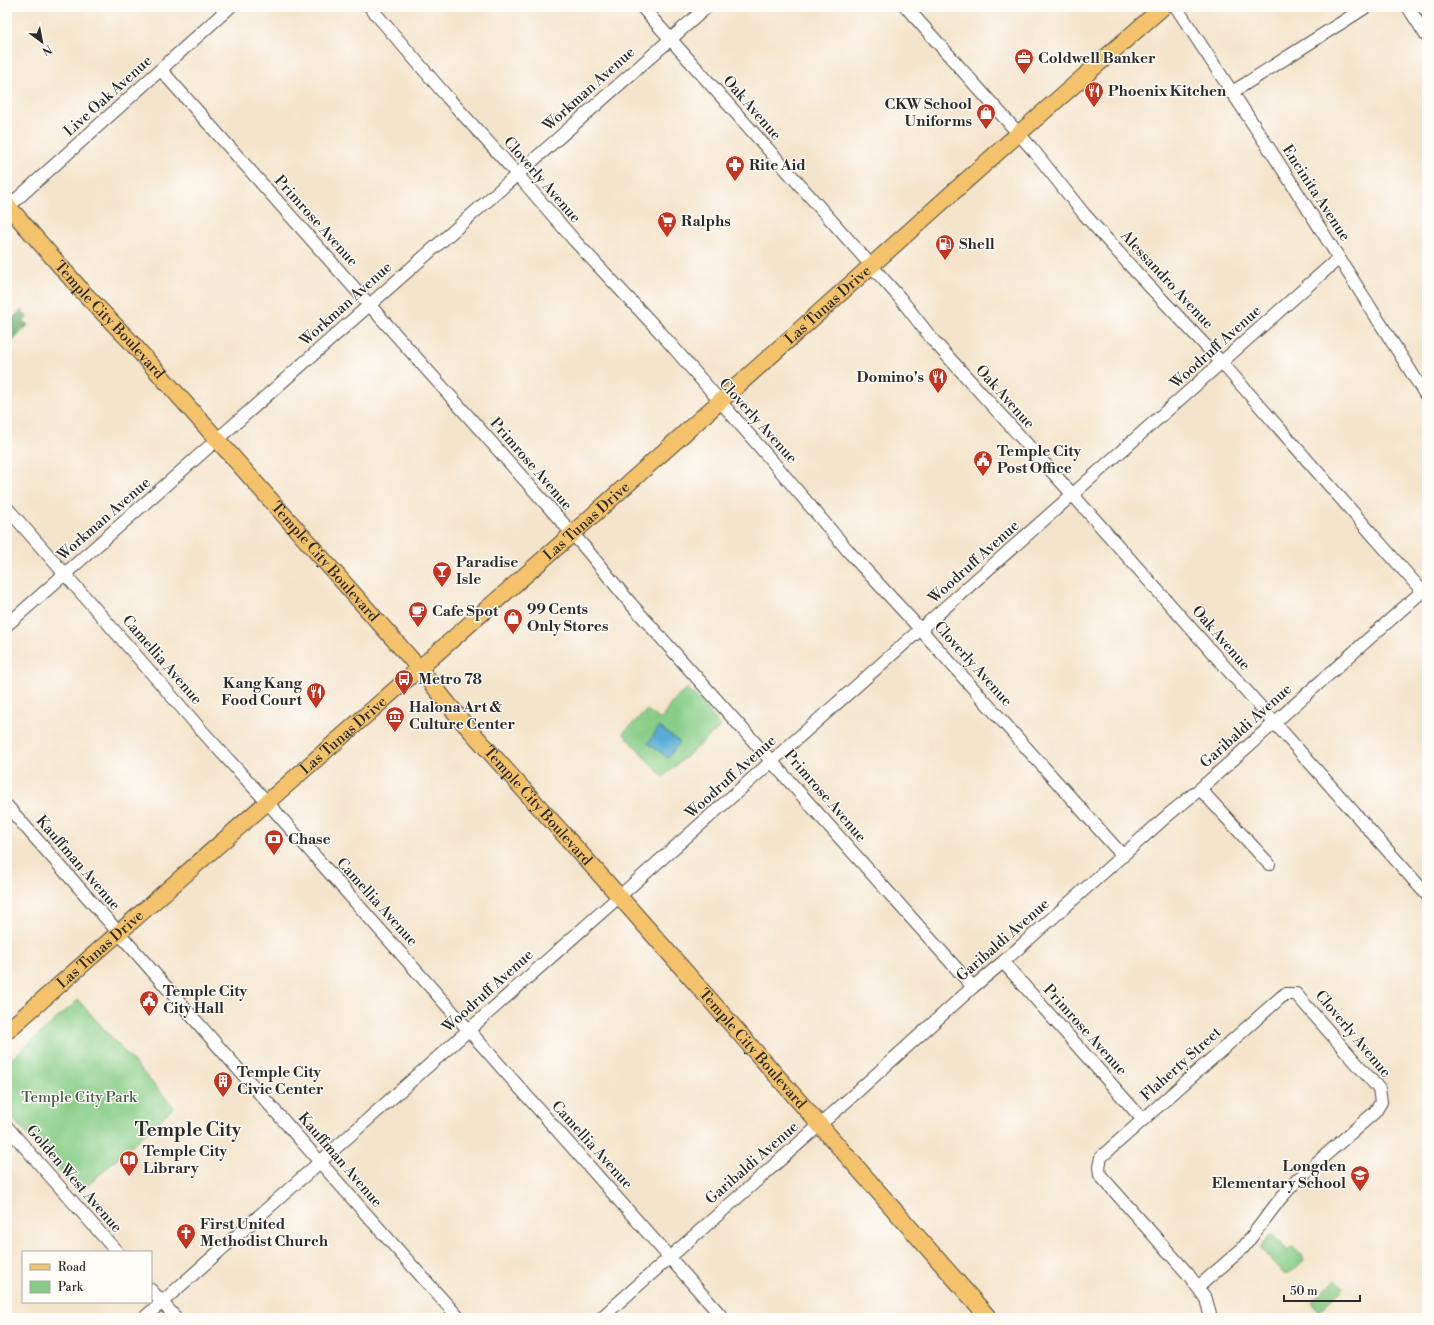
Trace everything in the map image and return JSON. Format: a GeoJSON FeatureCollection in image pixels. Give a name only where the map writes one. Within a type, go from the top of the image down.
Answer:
{"type":"FeatureCollection","features":[{"type":"Feature","properties":{"kind":"main road","name":"Las Tunas Drive"},"geometry":{"type":"LineString","coordinates":[[7,1031],[720,403],[1018,134],[1163,7]]}},
{"type":"Feature","properties":{"kind":"main road","name":"Temple City Boulevard"},"geometry":{"type":"LineString","coordinates":[[7,206],[217,439],[419,668],[462,721],[619,896],[989,1318]]}},
{"type":"Feature","properties":{"kind":"street","name":"Live Oak Avenue"},"geometry":{"type":"LineString","coordinates":[[7,206],[230,7]]}},
{"type":"Feature","properties":{"kind":"street","name":"Cloverly Avenue"},"geometry":{"type":"LineString","coordinates":[[370,7],[448,98],[574,240],[660,332],[850,553],[921,630],[1123,856]]}},
{"type":"Feature","properties":{"kind":"street","name":"Oak Avenue"},"geometry":{"type":"LineString","coordinates":[[642,7],[871,267],[932,339],[1073,495],[1427,895]]}},
{"type":"Feature","properties":{"kind":"street","name":"Workman Avenue"},"geometry":{"type":"LineString","coordinates":[[7,625],[706,7]]}},
{"type":"Feature","properties":{"kind":"street","name":"Alessandro Avenue"},"geometry":{"type":"LineString","coordinates":[[906,7],[1018,134],[1131,266],[1222,363],[1424,589]]}},
{"type":"Feature","properties":{"kind":"street","name":"Encinita Avenue"},"geometry":{"type":"LineString","coordinates":[[1176,7],[1339,258],[1427,397]]}},
{"type":"Feature","properties":{"kind":"street"},"geometry":{"type":"LineString","coordinates":[[1231,93],[1366,7]]}},
{"type":"Feature","properties":{"kind":"street"},"geometry":{"type":"LineString","coordinates":[[1408,7],[1427,37]]}},
{"type":"Feature","properties":{"kind":"street","name":"Primrose Avenue"},"geometry":{"type":"LineString","coordinates":[[161,70],[572,534],[630,604],[973,987]]}},
{"type":"Feature","properties":{"kind":"street","name":"Woodruff Avenue"},"geometry":{"type":"LineString","coordinates":[[144,1318],[322,1162],[468,1029],[773,762],[1339,258]]}},
{"type":"Feature","properties":{"kind":"street","name":"Camellia Avenue"},"geometry":{"type":"LineString","coordinates":[[7,508],[203,732],[267,802],[723,1318]]}},
{"type":"Feature","properties":{"kind":"street","name":"Garibaldi Avenue"},"geometry":{"type":"LineString","coordinates":[[601,1318],[1424,589]]}},
{"type":"Feature","properties":{"kind":"street"},"geometry":{"type":"LineString","coordinates":[[1200,789],[1269,864]]}},
{"type":"Feature","properties":{"kind":"street","name":"Kauffman Avenue"},"geometry":{"type":"LineString","coordinates":[[7,806],[322,1162],[373,1224],[459,1318]]}},
{"type":"Feature","properties":{"kind":"street","name":"Primrose Avenue"},"geometry":{"type":"LineString","coordinates":[[1003,962],[1143,1120]]}},
{"type":"Feature","properties":{"kind":"street","name":"Cloverly Avenue"},"geometry":{"type":"LineString","coordinates":[[1198,1287],[1243,1248],[1280,1199],[1298,1179],[1375,1112],[1381,1102],[1379,1089],[1301,997],[1292,993]]}},
{"type":"Feature","properties":{"kind":"street","name":"Flaherty Street"},"geometry":{"type":"LineString","coordinates":[[1198,1287],[1100,1175],[1098,1167],[1101,1157],[1279,998],[1292,993]]}},
{"type":"Feature","properties":{"kind":"street","name":"Golden West Avenue"},"geometry":{"type":"LineString","coordinates":[[7,1127],[116,1251]]}},
{"type":"Feature","properties":{"kind":"street"},"geometry":{"type":"LineString","coordinates":[[1198,1287],[1206,1299],[1211,1318]]}},
{"type":"Feature","properties":{"kind":"street"},"geometry":{"type":"LineString","coordinates":[[152,1291],[176,1318]]}},
{"type":"Feature","properties":{"kind":"green space"},"geometry":{"type":"Polygon","coordinates":[[[21,310],[27,317],[24,321],[28,325],[8,346],[7,324],[21,310]]]}},
{"type":"Feature","properties":{"kind":"green space"},"geometry":{"type":"Polygon","coordinates":[[[688,688],[721,726],[663,777],[623,733],[647,710],[661,720],[672,702],[688,688]]]}},
{"type":"Feature","properties":{"kind":"green space","name":"Temple City Park"},"geometry":{"type":"Polygon","coordinates":[[[78,1000],[174,1107],[79,1193],[7,1112],[7,1063],[78,1000]]]}},
{"type":"Feature","properties":{"kind":"green space"},"geometry":{"type":"Polygon","coordinates":[[[1273,1235],[1288,1251],[1292,1247],[1300,1252],[1304,1260],[1289,1274],[1284,1274],[1260,1248],[1267,1237],[1273,1235]]]}},
{"type":"Feature","properties":{"kind":"green space"},"geometry":{"type":"Polygon","coordinates":[[[1336,1280],[1344,1288],[1318,1311],[1312,1301],[1336,1280]]]}},
{"type":"Feature","properties":{"kind":"water"},"geometry":{"type":"Polygon","coordinates":[[[659,727],[680,742],[668,758],[648,743],[659,727]]]}},
{"type":"Feature","properties":{"kind":"place","name":"Coldwell Banker"},"geometry":{"type":"Point","coordinates":[1024,75]}},
{"type":"Feature","properties":{"kind":"place","name":"Phoenix Kitchen"},"geometry":{"type":"Point","coordinates":[1094,108]}},
{"type":"Feature","properties":{"kind":"place","name":"CKW School Uniforms"},"geometry":{"type":"Point","coordinates":[986,130]}},
{"type":"Feature","properties":{"kind":"place","name":"Rite Aid"},"geometry":{"type":"Point","coordinates":[735,182]}},
{"type":"Feature","properties":{"kind":"place","name":"Ralphs"},"geometry":{"type":"Point","coordinates":[667,238]}},
{"type":"Feature","properties":{"kind":"place","name":"Shell"},"geometry":{"type":"Point","coordinates":[945,261]}},
{"type":"Feature","properties":{"kind":"place","name":"Domino's"},"geometry":{"type":"Point","coordinates":[938,394]}},
{"type":"Feature","properties":{"kind":"place","name":"Temple City Post Office"},"geometry":{"type":"Point","coordinates":[983,477]}},
{"type":"Feature","properties":{"kind":"place","name":"Paradise Isle"},"geometry":{"type":"Point","coordinates":[442,588]}},
{"type":"Feature","properties":{"kind":"place","name":"Cafe Spot"},"geometry":{"type":"Point","coordinates":[418,628]}},
{"type":"Feature","properties":{"kind":"place","name":"99 Cents Only Stores"},"geometry":{"type":"Point","coordinates":[513,635]}},
{"type":"Feature","properties":{"kind":"place","name":"Metro 78"},"geometry":{"type":"Point","coordinates":[404,696]}},
{"type":"Feature","properties":{"kind":"place","name":"Kang Kang Food Court"},"geometry":{"type":"Point","coordinates":[316,709]}},
{"type":"Feature","properties":{"kind":"place","name":"Halona Art & Culture Center"},"geometry":{"type":"Point","coordinates":[395,733]}},
{"type":"Feature","properties":{"kind":"place","name":"Chase"},"geometry":{"type":"Point","coordinates":[274,856]}},
{"type":"Feature","properties":{"kind":"place","name":"Temple City City Hall"},"geometry":{"type":"Point","coordinates":[149,1017]}},
{"type":"Feature","properties":{"kind":"place","name":"Temple City Civic Center"},"geometry":{"type":"Point","coordinates":[223,1098]}},
{"type":"Feature","properties":{"kind":"place","name":"Temple City Library"},"geometry":{"type":"Point","coordinates":[129,1177]}},
{"type":"Feature","properties":{"kind":"place","name":"Longden Elementary School"},"geometry":{"type":"Point","coordinates":[1360,1192]}},
{"type":"Feature","properties":{"kind":"place","name":"First United Methodist Church"},"geometry":{"type":"Point","coordinates":[186,1250]}},
{"type":"Feature","properties":{"kind":"district","name":"Temple City"},"geometry":{"type":"Point","coordinates":[188,1130]}}]}
